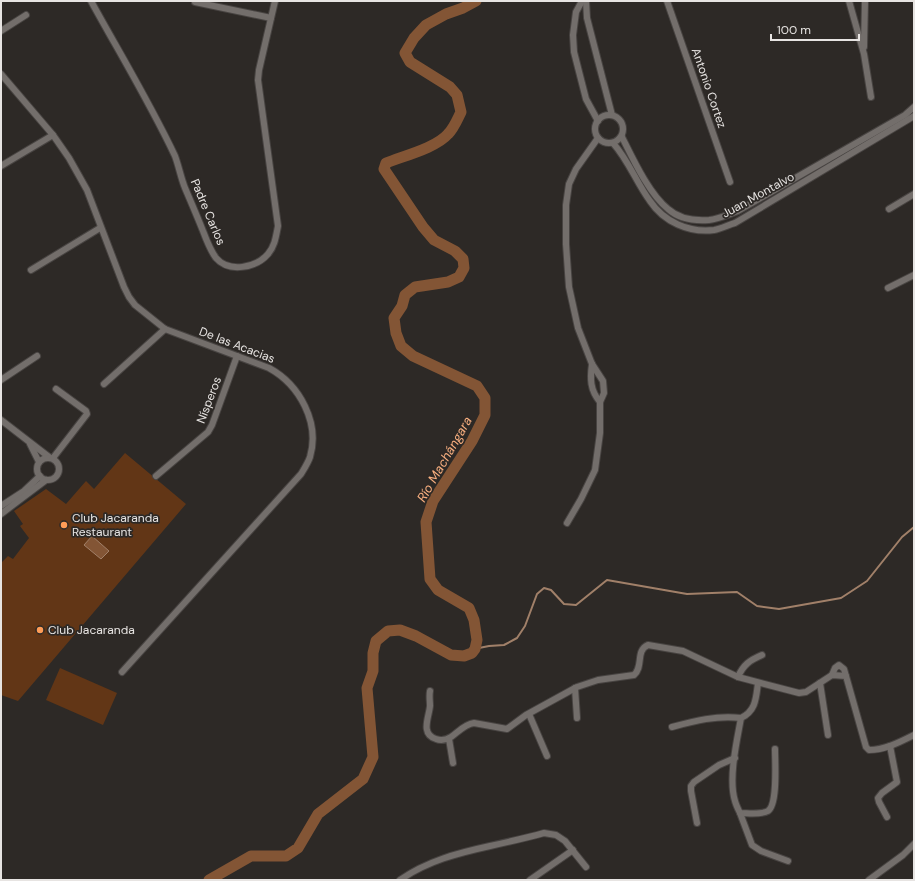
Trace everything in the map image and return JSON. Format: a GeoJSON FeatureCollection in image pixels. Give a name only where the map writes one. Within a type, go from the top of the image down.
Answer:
{"type":"FeatureCollection","features":[{"type":"Feature","properties":{"kind":"street","name":"Padre Carlos"},"geometry":{"type":"LineString","coordinates":[[91,1],[176,158],[185,188],[208,244],[216,258],[227,265],[243,267],[251,265],[264,258],[269,253],[276,240],[278,226],[258,80],[275,1]]}},
{"type":"Feature","properties":{"kind":"street"},"geometry":{"type":"LineString","coordinates":[[582,1],[576,12],[573,35],[574,52],[586,98],[598,121]]}},
{"type":"Feature","properties":{"kind":"street"},"geometry":{"type":"LineString","coordinates":[[586,1],[587,18],[612,115]]}},
{"type":"Feature","properties":{"kind":"street","name":"Antonio Cortez"},"geometry":{"type":"LineString","coordinates":[[667,1],[730,182]]}},
{"type":"Feature","properties":{"kind":"street"},"geometry":{"type":"LineString","coordinates":[[849,1],[864,54],[871,97]]}},
{"type":"Feature","properties":{"kind":"street"},"geometry":{"type":"LineString","coordinates":[[864,54],[865,1]]}},
{"type":"Feature","properties":{"kind":"street"},"geometry":{"type":"LineString","coordinates":[[195,2],[271,18]]}},
{"type":"Feature","properties":{"kind":"street"},"geometry":{"type":"LineString","coordinates":[[1,31],[26,15]]}},
{"type":"Feature","properties":{"kind":"street","name":"De las Acacias"},"geometry":{"type":"LineString","coordinates":[[1,74],[52,135],[69,158],[87,190],[100,228],[129,297],[135,305],[165,329],[269,368],[279,374],[298,394],[311,418],[313,437],[310,458],[301,474],[122,672]]}},
{"type":"Feature","properties":{"kind":"street","name":"Juan Montalvo"},"geometry":{"type":"LineString","coordinates":[[613,143],[627,160],[650,201],[658,211],[670,221],[682,226],[700,230],[715,230],[735,223],[900,121],[914,107]]}},
{"type":"Feature","properties":{"kind":"street"},"geometry":{"type":"LineString","coordinates":[[612,115],[621,121],[624,126],[624,132],[622,137],[613,143],[608,144],[602,142],[598,138],[595,130],[598,121],[602,117],[612,115]]}},
{"type":"Feature","properties":{"kind":"street","name":"Juan Montalvo"},"geometry":{"type":"LineString","coordinates":[[622,137],[656,196],[668,209],[678,216],[692,220],[711,220],[738,211],[900,121],[914,116]]}},
{"type":"Feature","properties":{"kind":"street"},"geometry":{"type":"LineString","coordinates":[[1,166],[52,135]]}},
{"type":"Feature","properties":{"kind":"street"},"geometry":{"type":"LineString","coordinates":[[567,523],[595,470],[600,433],[600,402],[604,393],[603,381],[592,364],[578,328],[569,287],[566,244],[566,205],[569,184],[576,169],[598,138]]}},
{"type":"Feature","properties":{"kind":"street"},"geometry":{"type":"LineString","coordinates":[[889,210],[914,194]]}},
{"type":"Feature","properties":{"kind":"street"},"geometry":{"type":"LineString","coordinates":[[31,270],[100,228]]}},
{"type":"Feature","properties":{"kind":"street"},"geometry":{"type":"LineString","coordinates":[[888,288],[914,275]]}},
{"type":"Feature","properties":{"kind":"street"},"geometry":{"type":"LineString","coordinates":[[104,384],[165,329]]}},
{"type":"Feature","properties":{"kind":"street"},"geometry":{"type":"LineString","coordinates":[[1,380],[37,356]]}},
{"type":"Feature","properties":{"kind":"street","name":"Nísperos"},"geometry":{"type":"LineString","coordinates":[[156,476],[208,432],[212,426],[237,356]]}},
{"type":"Feature","properties":{"kind":"street"},"geometry":{"type":"LineString","coordinates":[[592,364],[590,380],[592,390],[600,402]]}},
{"type":"Feature","properties":{"kind":"street"},"geometry":{"type":"LineString","coordinates":[[51,458],[87,414],[86,411],[56,389]]}},
{"type":"Feature","properties":{"kind":"street"},"geometry":{"type":"LineString","coordinates":[[1,420],[51,458],[59,465],[60,470],[55,478],[46,480],[1,514]]}},
{"type":"Feature","properties":{"kind":"street"},"geometry":{"type":"LineString","coordinates":[[28,440],[39,462]]}},
{"type":"Feature","properties":{"kind":"street"},"geometry":{"type":"LineString","coordinates":[[46,480],[40,476],[37,469],[39,462],[45,458],[51,458]]}},
{"type":"Feature","properties":{"kind":"street"},"geometry":{"type":"LineString","coordinates":[[1,506],[24,491],[40,476]]}},
{"type":"Feature","properties":{"kind":"street"},"geometry":{"type":"LineString","coordinates":[[430,691],[430,706],[426,725],[427,731],[431,737],[444,740],[449,739],[469,724],[474,723],[507,729],[529,714],[575,688],[598,680],[634,675],[639,669],[640,653],[643,647],[648,644],[683,651],[738,677],[799,693],[806,692],[832,675],[835,668],[839,665],[844,669],[866,747],[869,750],[876,750],[890,746],[914,735]]}},
{"type":"Feature","properties":{"kind":"street"},"geometry":{"type":"LineString","coordinates":[[738,677],[748,662],[762,655]]}},
{"type":"Feature","properties":{"kind":"street"},"geometry":{"type":"LineString","coordinates":[[832,675],[846,676]]}},
{"type":"Feature","properties":{"kind":"street"},"geometry":{"type":"LineString","coordinates":[[672,727],[712,717],[741,718],[748,714],[753,708],[758,683]]}},
{"type":"Feature","properties":{"kind":"street"},"geometry":{"type":"LineString","coordinates":[[820,683],[828,735]]}},
{"type":"Feature","properties":{"kind":"street"},"geometry":{"type":"LineString","coordinates":[[575,688],[577,718]]}},
{"type":"Feature","properties":{"kind":"street"},"geometry":{"type":"LineString","coordinates":[[529,714],[548,756]]}},
{"type":"Feature","properties":{"kind":"street"},"geometry":{"type":"LineString","coordinates":[[741,718],[735,758],[733,793],[735,801],[752,845],[761,852],[788,861]]}},
{"type":"Feature","properties":{"kind":"street"},"geometry":{"type":"LineString","coordinates":[[449,739],[453,763]]}},
{"type":"Feature","properties":{"kind":"street"},"geometry":{"type":"LineString","coordinates":[[887,816],[878,798],[882,793],[897,782],[890,746]]}},
{"type":"Feature","properties":{"kind":"street"},"geometry":{"type":"LineString","coordinates":[[740,813],[763,812],[768,811],[772,807],[775,749]]}},
{"type":"Feature","properties":{"kind":"street"},"geometry":{"type":"LineString","coordinates":[[697,823],[691,786],[694,782],[719,765],[735,758]]}},
{"type":"Feature","properties":{"kind":"street"},"geometry":{"type":"LineString","coordinates":[[400,880],[430,863],[460,853],[544,833],[556,835],[565,841],[586,867]]}},
{"type":"Feature","properties":{"kind":"street"},"geometry":{"type":"LineString","coordinates":[[869,880],[903,855],[914,844]]}},
{"type":"Feature","properties":{"kind":"street"},"geometry":{"type":"LineString","coordinates":[[530,880],[573,850]]}},
{"type":"Feature","properties":{"kind":"shaded area","name":"Club Jacaranda"},"geometry":{"type":"Polygon","coordinates":[[[125,453],[186,504],[18,701],[1,695],[1,563],[8,556],[13,559],[29,538],[20,526],[23,524],[14,511],[46,489],[66,504],[86,481],[94,489],[125,453]]]}},
{"type":"Feature","properties":{"kind":"shaded area"},"geometry":{"type":"Polygon","coordinates":[[[92,536],[109,551],[101,559],[84,545],[92,536]]]}},
{"type":"Feature","properties":{"kind":"shaded area"},"geometry":{"type":"Polygon","coordinates":[[[60,668],[117,693],[103,725],[46,700],[60,668]]]}},
{"type":"Feature","properties":{"kind":"waterway","name":"Río Machángara"},"geometry":{"type":"LineString","coordinates":[[209,880],[251,856],[286,856],[298,848],[318,814],[363,779],[373,757],[367,688],[373,671],[373,653],[376,641],[388,631],[400,630],[416,636],[451,655],[464,656],[472,653],[475,649],[477,640],[474,620],[469,608],[438,590],[430,579],[426,522],[433,501],[472,441],[485,415],[485,398],[477,386],[413,356],[401,346],[396,333],[394,318],[402,306],[405,295],[415,287],[448,282],[459,277],[464,268],[463,259],[455,251],[434,240],[423,227],[384,169],[386,163],[419,151],[443,139],[455,124],[461,112],[457,95],[450,87],[410,62],[405,53],[414,38],[426,25],[446,14],[463,8],[476,1]]}},
{"type":"Feature","properties":{"kind":"waterway"},"geometry":{"type":"LineString","coordinates":[[469,650],[504,645],[517,638],[525,626],[537,594],[544,588],[551,590],[564,604],[576,605],[607,580],[687,594],[737,592],[757,606],[779,609],[841,598],[867,581],[902,537],[914,527]]}},
{"type":"Feature","properties":{"kind":"place","name":"Club Jacaranda Restaurant"},"geometry":{"type":"Point","coordinates":[64,525]}},
{"type":"Feature","properties":{"kind":"place","name":"Club Jacaranda"},"geometry":{"type":"Point","coordinates":[40,630]}}]}
